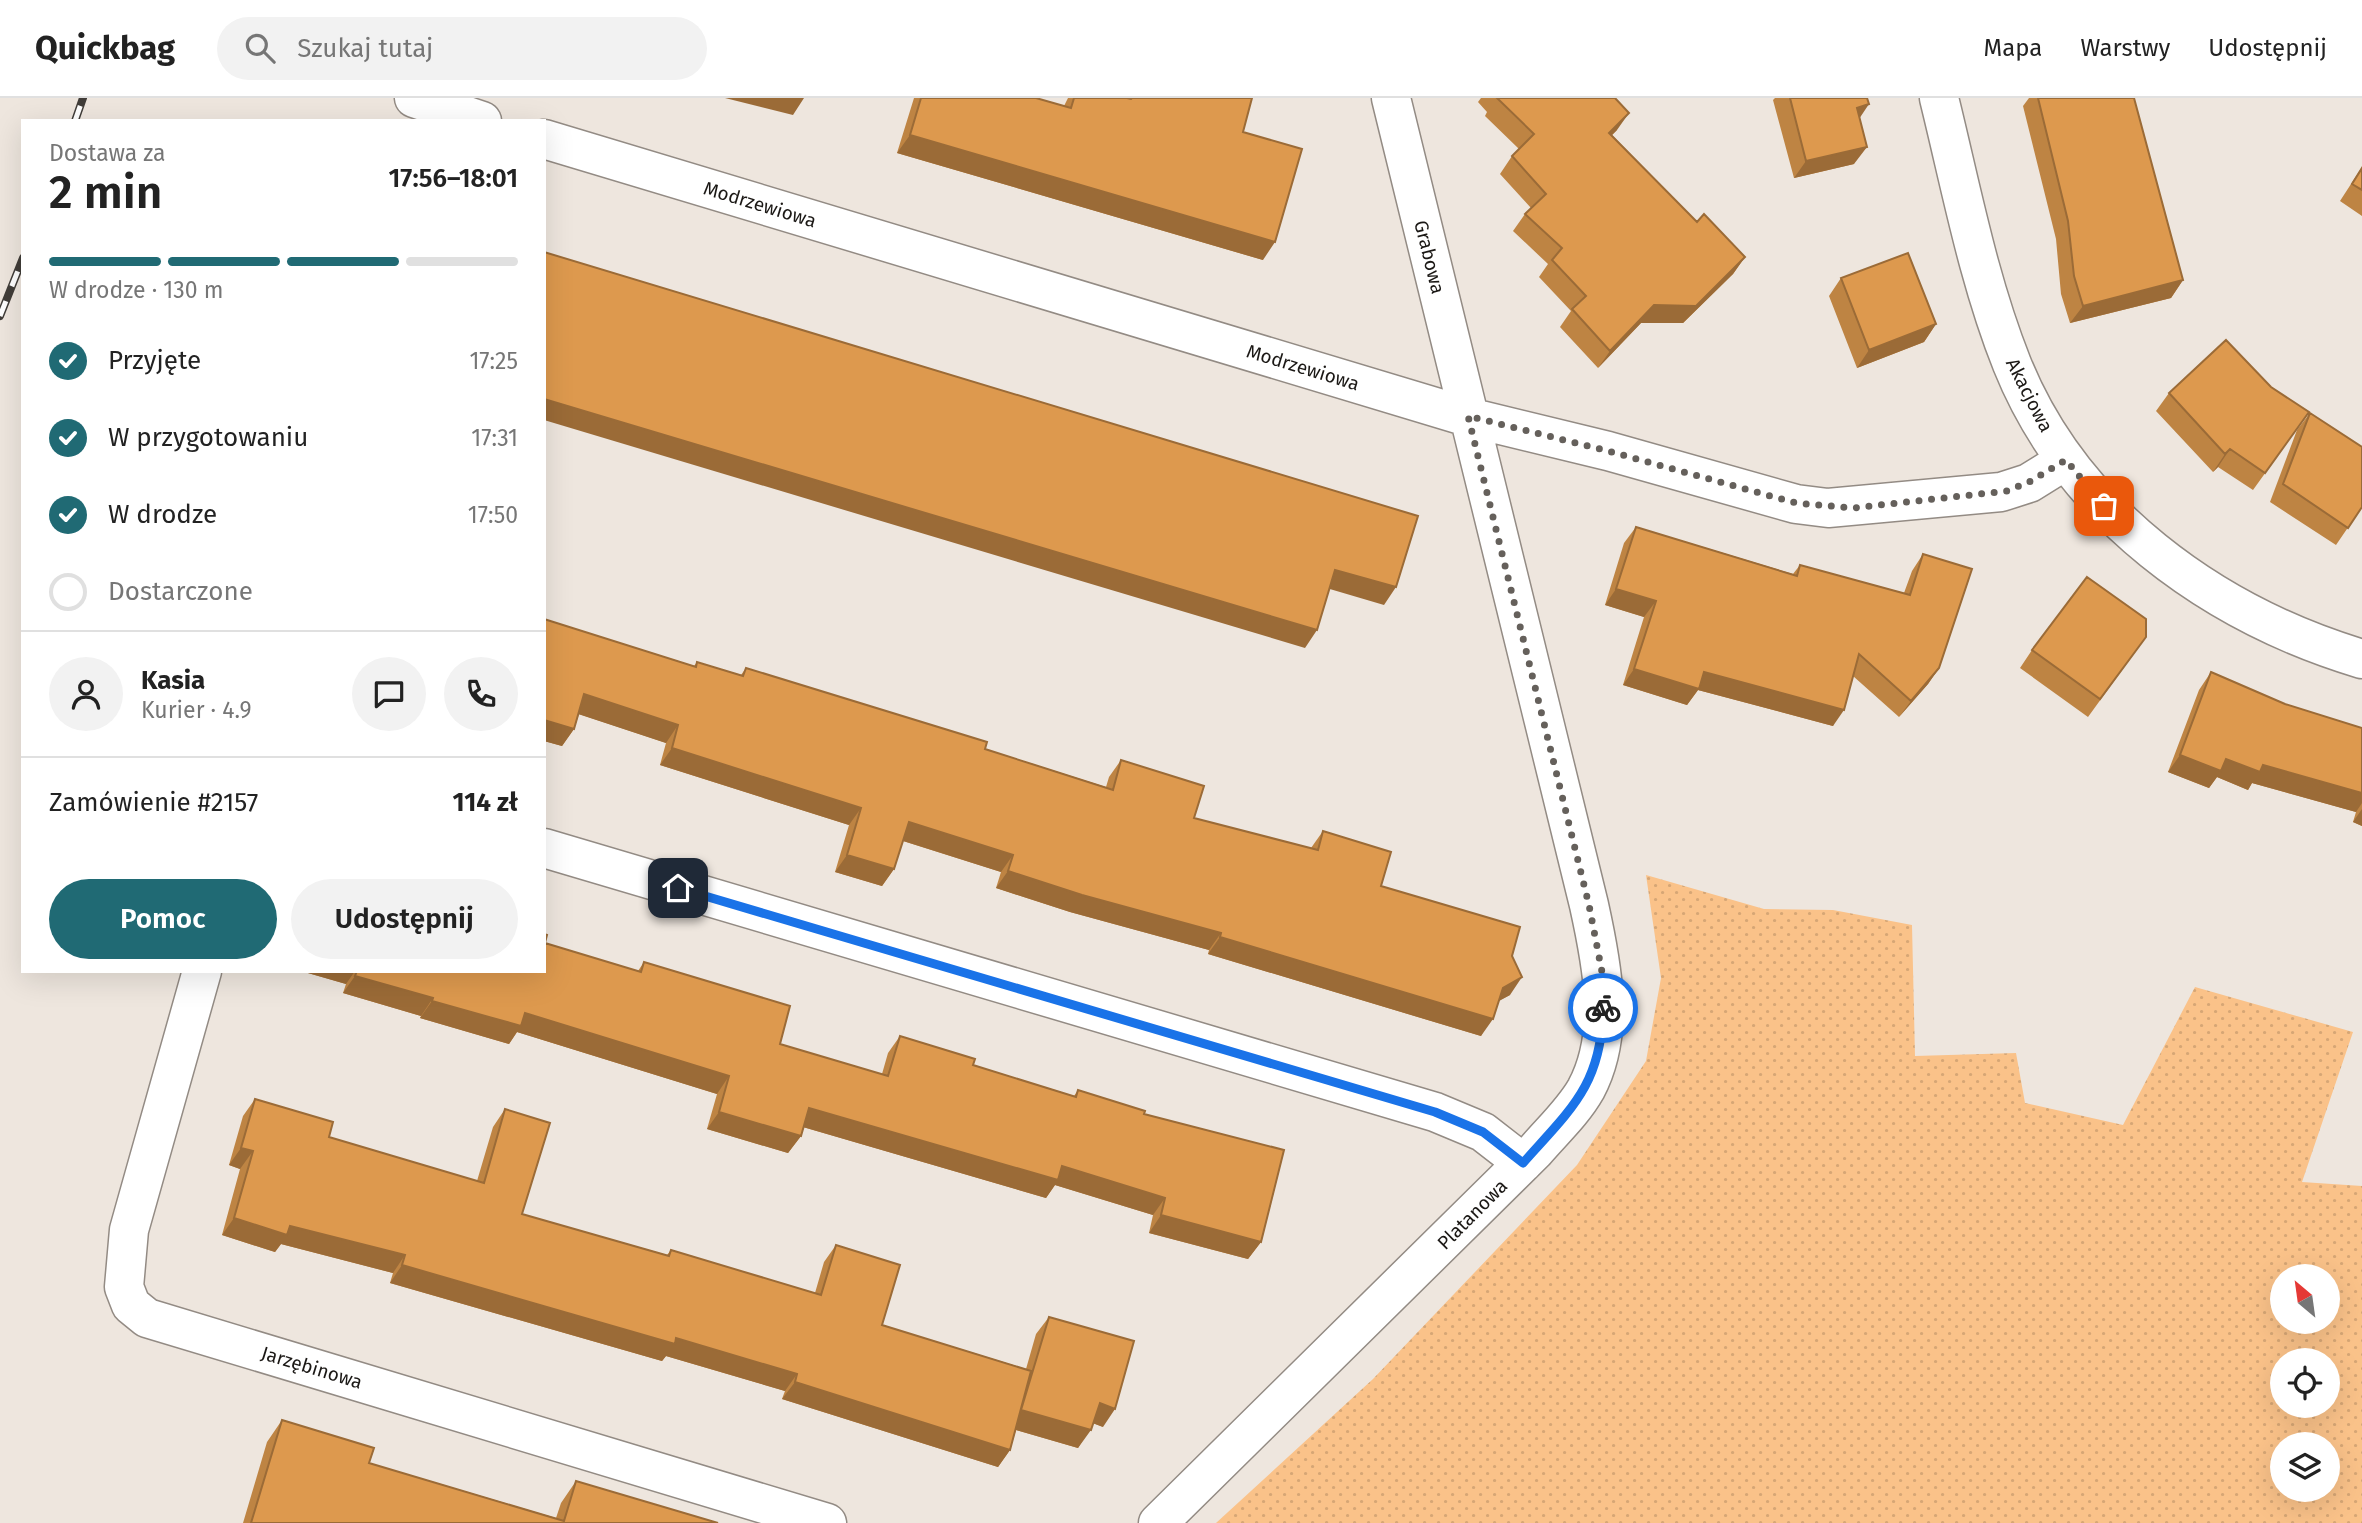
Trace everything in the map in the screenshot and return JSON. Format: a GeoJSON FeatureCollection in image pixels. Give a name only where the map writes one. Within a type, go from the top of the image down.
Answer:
{"type":"FeatureCollection","features":[{"type":"Feature","properties":{"kind":"street"},"geometry":{"type":"LineString","coordinates":[[414,98],[463,118]]}},
{"type":"Feature","properties":{"kind":"street","name":"Grabowa"},"geometry":{"type":"LineString","coordinates":[[1391,98],[1468,416]]}},
{"type":"Feature","properties":{"kind":"street","name":"Akacjowa"},"geometry":{"type":"LineString","coordinates":[[1939,98],[1978,258],[2001,336],[2026,393],[2066,460],[2121,523],[2184,573],[2269,624],[2362,659]]}},
{"type":"Feature","properties":{"kind":"street","name":"Modrzewiowa"},"geometry":{"type":"LineString","coordinates":[[546,140],[1468,416],[1796,503],[1828,508],[2007,491],[2029,482],[2066,460]]}},
{"type":"Feature","properties":{"kind":"street","name":"Platanowa"},"geometry":{"type":"LineString","coordinates":[[1158,1523],[1523,1163],[1574,1106],[1590,1079],[1602,1034],[1604,986],[1589,905],[1468,416]]}},
{"type":"Feature","properties":{"kind":"street"},"geometry":{"type":"LineString","coordinates":[[546,849],[1435,1112],[1483,1132],[1523,1163]]}},
{"type":"Feature","properties":{"kind":"street","name":"Jarzębinowa"},"geometry":{"type":"LineString","coordinates":[[201,973],[130,1225],[123,1284],[137,1311],[147,1318],[827,1523]]}},
{"type":"Feature","properties":{"kind":"shaded area"},"geometry":{"type":"Polygon","coordinates":[[[1646,875],[1764,909],[1833,910],[1912,925],[1915,1056],[2016,1053],[2025,1103],[2123,1125],[2195,987],[2353,1032],[2302,1182],[2362,1186],[2362,1523],[1216,1523],[1373,1379],[1577,1165],[1646,1061],[1661,978],[1646,875]]]}},
{"type":"Feature","properties":{"kind":"building"},"geometry":{"type":"Polygon","coordinates":[[[921,98],[1036,98],[1071,108],[1074,98],[1252,98],[1243,132],[1302,149],[1275,242],[910,135],[921,98]]]}},
{"type":"Feature","properties":{"kind":"building"},"geometry":{"type":"Polygon","coordinates":[[[1497,98],[1615,98],[1629,113],[1609,133],[1697,222],[1704,214],[1745,257],[1696,306],[1654,305],[1610,351],[1572,309],[1586,296],[1552,260],[1562,248],[1525,214],[1546,194],[1512,156],[1534,134],[1497,98]]]}},
{"type":"Feature","properties":{"kind":"building"},"geometry":{"type":"Polygon","coordinates":[[[1790,98],[1867,98],[1869,104],[1857,108],[1867,147],[1806,161],[1790,98]]]}},
{"type":"Feature","properties":{"kind":"building"},"geometry":{"type":"Polygon","coordinates":[[[2038,98],[2134,98],[2183,280],[2083,306],[2074,276],[2068,221],[2038,98]]]}},
{"type":"Feature","properties":{"kind":"building"},"geometry":{"type":"Polygon","coordinates":[[[2362,168],[2362,190],[2352,184],[2362,168]]]}},
{"type":"Feature","properties":{"kind":"building"},"geometry":{"type":"Polygon","coordinates":[[[546,253],[1418,516],[1396,587],[1335,570],[1317,630],[546,400],[546,253]]]}},
{"type":"Feature","properties":{"kind":"building"},"geometry":{"type":"Polygon","coordinates":[[[1908,253],[1936,324],[1869,350],[1841,278],[1908,253]]]}},
{"type":"Feature","properties":{"kind":"building"},"geometry":{"type":"Polygon","coordinates":[[[2226,340],[2271,387],[2309,412],[2265,473],[2230,449],[2225,454],[2169,393],[2226,340]]]}},
{"type":"Feature","properties":{"kind":"building"},"geometry":{"type":"Polygon","coordinates":[[[2310,413],[2362,447],[2362,507],[2348,528],[2283,484],[2310,413]]]}},
{"type":"Feature","properties":{"kind":"building"},"geometry":{"type":"Polygon","coordinates":[[[1636,527],[1797,576],[1800,565],[1910,595],[1923,554],[1972,569],[1939,668],[1911,701],[1859,654],[1844,710],[1704,672],[1699,689],[1634,669],[1656,601],[1616,589],[1636,527]]]}},
{"type":"Feature","properties":{"kind":"building"},"geometry":{"type":"Polygon","coordinates":[[[2087,577],[2146,619],[2146,637],[2100,699],[2032,650],[2087,577]]]}},
{"type":"Feature","properties":{"kind":"building"},"geometry":{"type":"Polygon","coordinates":[[[546,620],[696,667],[697,662],[743,676],[746,668],[987,742],[985,749],[1113,790],[1121,760],[1204,786],[1194,818],[1318,850],[1323,831],[1391,852],[1381,886],[1520,927],[1512,956],[1522,977],[1503,988],[1493,1019],[1220,937],[1221,933],[1082,895],[1008,871],[1013,855],[909,822],[894,869],[847,855],[861,808],[672,748],[678,725],[584,694],[574,729],[546,721],[546,620]]]}},
{"type":"Feature","properties":{"kind":"building"},"geometry":{"type":"Polygon","coordinates":[[[2211,672],[2285,704],[2362,728],[2362,793],[2263,765],[2260,772],[2226,759],[2221,771],[2180,755],[2211,672]]]}},
{"type":"Feature","properties":{"kind":"building"},"geometry":{"type":"Polygon","coordinates":[[[546,943],[641,972],[644,962],[790,1006],[780,1044],[888,1076],[900,1036],[975,1059],[973,1065],[1076,1097],[1078,1090],[1145,1111],[1144,1114],[1284,1150],[1261,1242],[1161,1215],[1165,1198],[1062,1166],[1058,1180],[809,1108],[801,1136],[719,1112],[729,1076],[525,1013],[521,1026],[355,976],[356,973],[546,973],[546,943]]]}},
{"type":"Feature","properties":{"kind":"building"},"geometry":{"type":"Polygon","coordinates":[[[255,1099],[333,1122],[329,1137],[484,1183],[505,1109],[550,1123],[522,1214],[669,1256],[671,1250],[821,1295],[836,1245],[900,1265],[882,1325],[1031,1371],[1010,1450],[795,1382],[797,1374],[676,1338],[675,1344],[402,1265],[405,1255],[290,1226],[287,1235],[234,1218],[253,1151],[241,1148],[255,1099]]]}},
{"type":"Feature","properties":{"kind":"building"},"geometry":{"type":"Polygon","coordinates":[[[1049,1317],[1134,1341],[1115,1409],[1100,1403],[1091,1430],[1021,1410],[1049,1317]]]}},
{"type":"Feature","properties":{"kind":"building"},"geometry":{"type":"Polygon","coordinates":[[[282,1420],[374,1448],[369,1463],[564,1521],[576,1481],[718,1523],[251,1523],[282,1420]]]}},
{"type":"Feature","properties":{"kind":"railway"},"geometry":{"type":"LineString","coordinates":[[76,119],[83,98]]}},
{"type":"Feature","properties":{"kind":"railway"},"geometry":{"type":"LineString","coordinates":[[0,316],[21,263]]}},
{"type":"Feature","properties":{"kind":"way so far"},"geometry":{"type":"LineString","coordinates":[[1603,1008],[1604,986],[1598,944],[1468,416],[1662,465],[1796,503],[1828,508],[1863,507],[2007,491],[2054,469],[2066,460],[2104,506]]}},
{"type":"Feature","properties":{"kind":"route"},"geometry":{"type":"LineString","coordinates":[[678,888],[1435,1112],[1483,1132],[1523,1163],[1574,1106],[1586,1088],[1600,1046],[1603,1008]]}}]}
